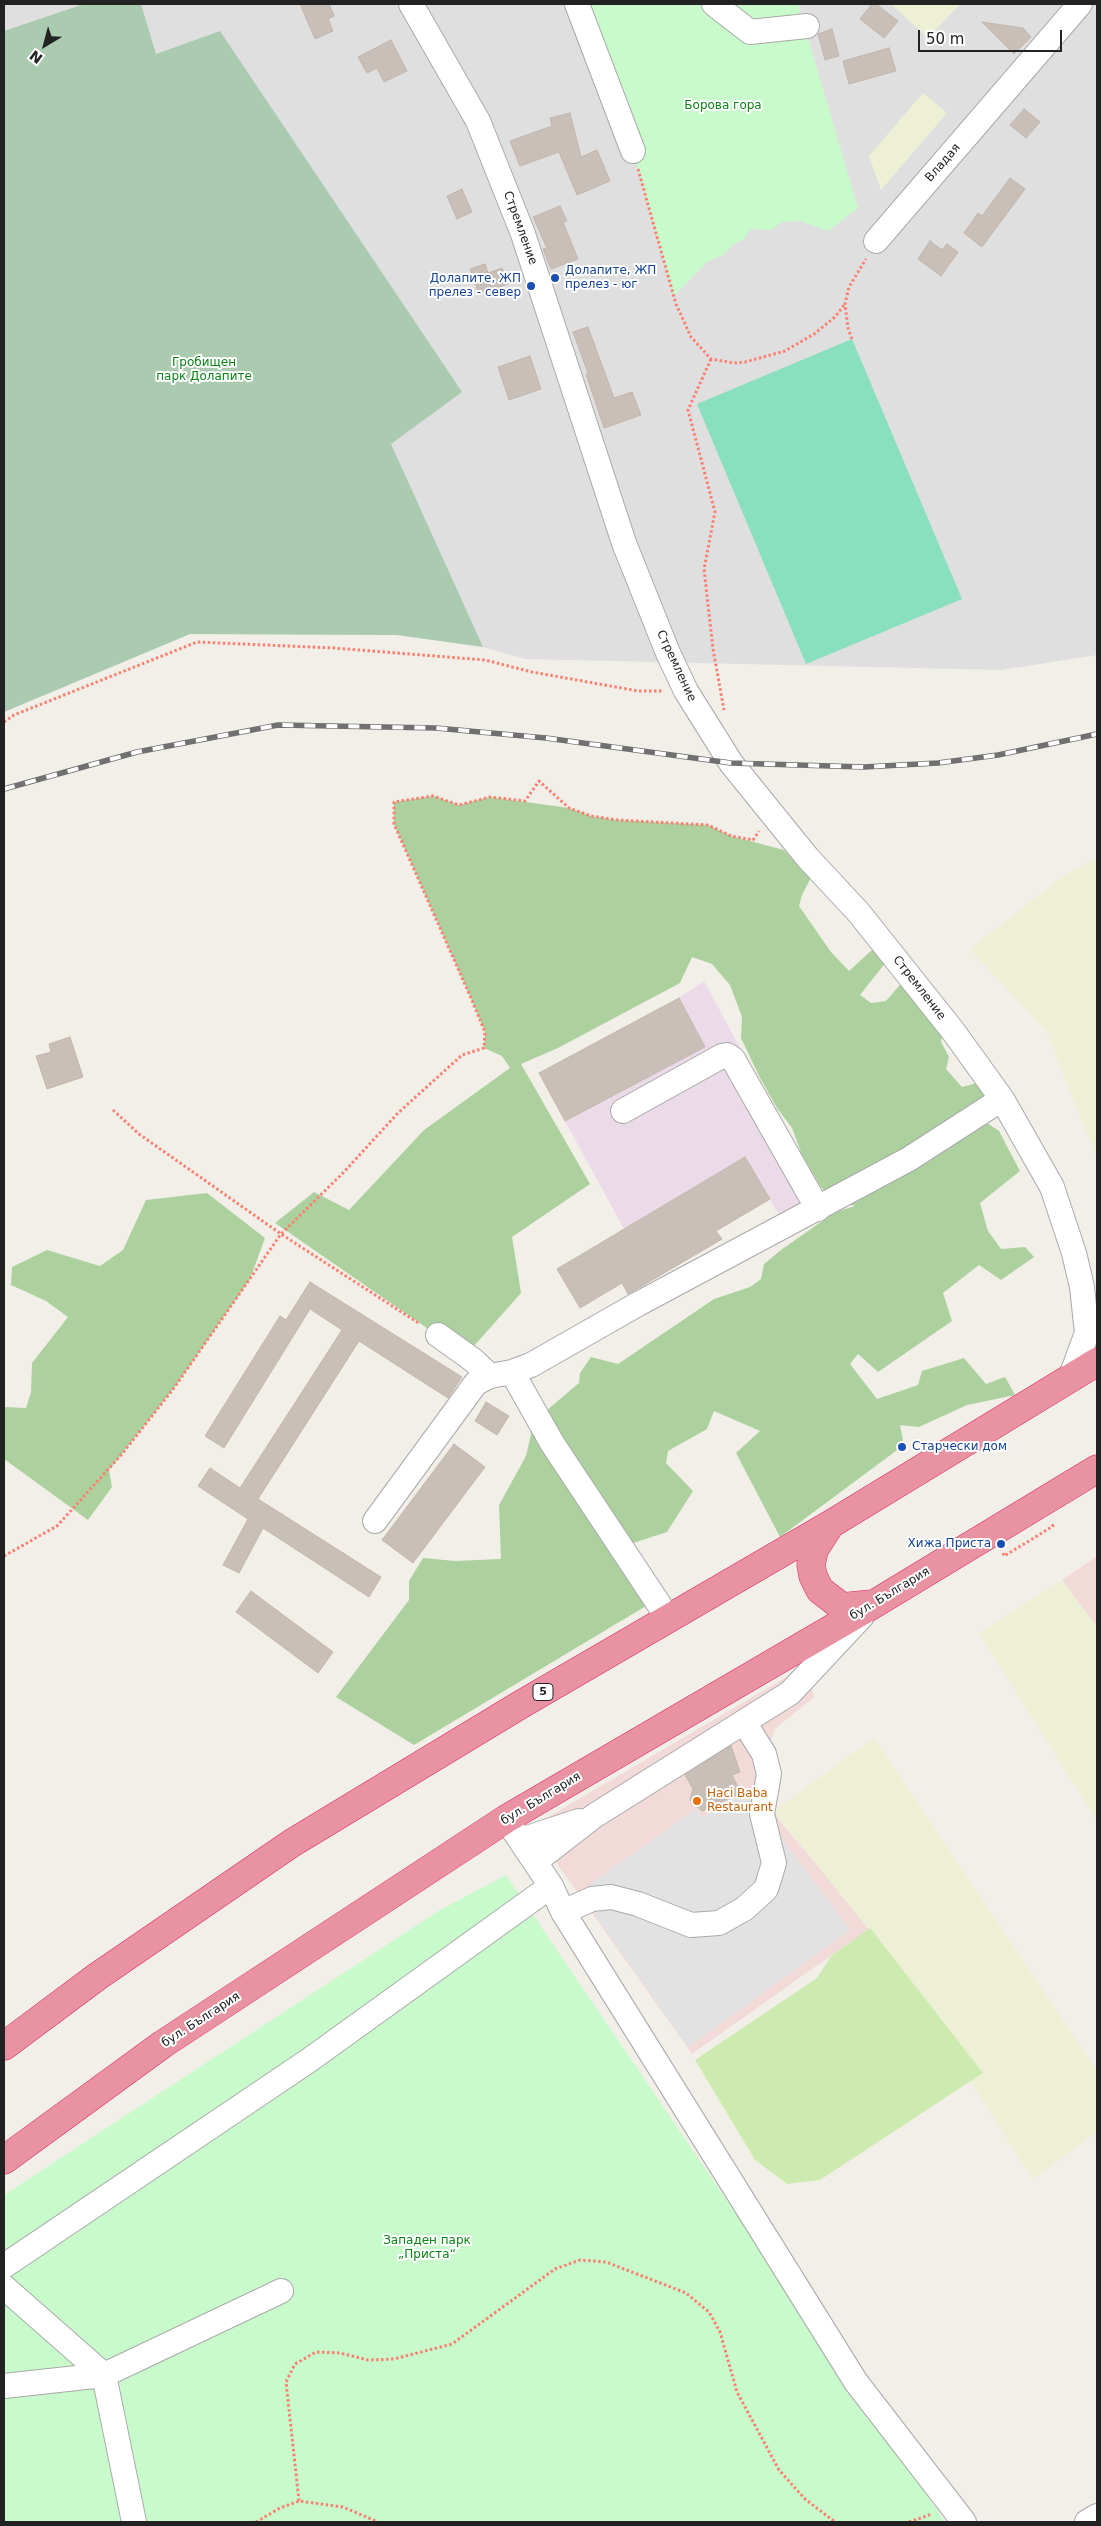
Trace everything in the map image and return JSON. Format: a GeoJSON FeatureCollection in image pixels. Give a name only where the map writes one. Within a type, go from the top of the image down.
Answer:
{"type":"FeatureCollection","features":[{"type":"Feature","properties":{"kind":"highway","name":"5"},"geometry":{"type":"LineString","coordinates":[[4,2046],[98,1976],[292,1844],[520,1705],[831,1524],[1097,1362]]}},
{"type":"Feature","properties":{"kind":"highway","name":"бул. България"},"geometry":{"type":"LineString","coordinates":[[4,2160],[163,2044],[874,1604],[1097,1469]]}},
{"type":"Feature","properties":{"kind":"highway"},"geometry":{"type":"LineString","coordinates":[[831,1524],[814,1550],[813,1576],[820,1590],[842,1607],[874,1604]]}},
{"type":"Feature","properties":{"kind":"street","name":"Стремление"},"geometry":{"type":"LineString","coordinates":[[412,4],[478,121],[523,234],[624,543],[668,653],[686,691],[731,763],[807,857],[860,913],[953,1031],[1002,1099],[1052,1187],[1074,1253],[1082,1287],[1087,1334],[1070,1379]]}},
{"type":"Feature","properties":{"kind":"street"},"geometry":{"type":"LineString","coordinates":[[577,4],[633,151]]}},
{"type":"Feature","properties":{"kind":"street"},"geometry":{"type":"LineString","coordinates":[[714,4],[750,32],[807,26]]}},
{"type":"Feature","properties":{"kind":"street","name":"Владая"},"geometry":{"type":"LineString","coordinates":[[876,241],[1080,4]]}},
{"type":"Feature","properties":{"kind":"street"},"geometry":{"type":"LineString","coordinates":[[623,1111],[722,1056],[728,1055],[733,1058],[818,1208]]}},
{"type":"Feature","properties":{"kind":"street"},"geometry":{"type":"LineString","coordinates":[[375,1521],[476,1383],[531,1365],[638,1304],[909,1159],[1002,1099]]}},
{"type":"Feature","properties":{"kind":"street"},"geometry":{"type":"LineString","coordinates":[[1074,1253],[1097,1281]]}},
{"type":"Feature","properties":{"kind":"street"},"geometry":{"type":"LineString","coordinates":[[438,1335],[473,1360],[501,1374],[552,1444],[668,1618]]}},
{"type":"Feature","properties":{"kind":"street"},"geometry":{"type":"LineString","coordinates":[[536,1861],[594,1816],[790,1692],[874,1604]]}},
{"type":"Feature","properties":{"kind":"street"},"geometry":{"type":"LineString","coordinates":[[564,1912],[592,1899],[611,1897],[638,1904],[691,1925],[719,1923],[744,1909],[766,1889],[774,1863],[762,1814],[769,1774],[764,1754],[744,1722]]}},
{"type":"Feature","properties":{"kind":"street"},"geometry":{"type":"LineString","coordinates":[[594,1816],[513,1829],[536,1861],[564,1912],[856,2382],[964,2522]]}},
{"type":"Feature","properties":{"kind":"street"},"geometry":{"type":"LineString","coordinates":[[4,2266],[308,2061],[551,1886]]}},
{"type":"Feature","properties":{"kind":"street"},"geometry":{"type":"LineString","coordinates":[[4,2287],[104,2375],[134,2522]]}},
{"type":"Feature","properties":{"kind":"street"},"geometry":{"type":"LineString","coordinates":[[4,2386],[104,2375],[280,2291]]}},
{"type":"Feature","properties":{"kind":"street"},"geometry":{"type":"LineString","coordinates":[[1088,2522],[1097,2516]]}},
{"type":"Feature","properties":{"kind":"path"},"geometry":{"type":"LineString","coordinates":[[633,151],[676,304],[691,337],[711,359],[734,363],[745,362],[785,350],[814,334],[835,317],[845,304]]}},
{"type":"Feature","properties":{"kind":"path"},"geometry":{"type":"LineString","coordinates":[[852,339],[848,328],[845,304],[849,286],[876,241]]}},
{"type":"Feature","properties":{"kind":"path"},"geometry":{"type":"LineString","coordinates":[[711,359],[688,410],[715,512],[704,569],[713,649],[725,714]]}},
{"type":"Feature","properties":{"kind":"path"},"geometry":{"type":"LineString","coordinates":[[4,722],[14,716],[197,642],[334,648],[485,660],[532,672],[638,691]]}},
{"type":"Feature","properties":{"kind":"path"},"geometry":{"type":"LineString","coordinates":[[4,1556],[57,1526],[114,1464],[174,1388],[281,1234],[343,1173],[398,1113],[462,1055],[484,1048],[485,1032],[394,824],[394,802],[433,796],[459,805],[490,797],[526,801],[539,781],[569,808],[591,816],[617,820],[708,825],[731,836],[753,840],[764,824],[775,819]]}},
{"type":"Feature","properties":{"kind":"path"},"geometry":{"type":"LineString","coordinates":[[113,1110],[139,1134],[281,1234],[438,1335]]}},
{"type":"Feature","properties":{"kind":"path"},"geometry":{"type":"LineString","coordinates":[[1004,1556],[1053,1526]]}},
{"type":"Feature","properties":{"kind":"path"},"geometry":{"type":"LineString","coordinates":[[299,2501],[286,2382],[295,2364],[316,2352],[340,2353],[368,2360],[394,2359],[452,2344],[555,2269],[580,2260],[606,2262],[686,2293],[709,2312],[720,2332],[737,2392],[779,2470],[804,2498],[835,2522]]}},
{"type":"Feature","properties":{"kind":"path"},"geometry":{"type":"LineString","coordinates":[[256,2522],[280,2508],[299,2501],[343,2507],[378,2522]]}},
{"type":"Feature","properties":{"kind":"shaded area"},"geometry":{"type":"Polygon","coordinates":[[[4,4],[1097,4],[1097,655],[1001,670],[525,659],[483,647],[397,635],[190,634],[4,712],[4,4]]]}},
{"type":"Feature","properties":{"kind":"shaded area"},"geometry":{"type":"Polygon","coordinates":[[[704,981],[824,1204],[787,1228],[745,1157],[624,1229],[565,1121],[705,1047],[679,998],[704,981]]]}},
{"type":"Feature","properties":{"kind":"shaded area"},"geometry":{"type":"Polygon","coordinates":[[[1097,1556],[1097,1627],[1062,1580],[1097,1556]]]}},
{"type":"Feature","properties":{"kind":"shaded area"},"geometry":{"type":"Polygon","coordinates":[[[800,1669],[815,1696],[775,1729],[758,1775],[779,1820],[870,1928],[692,2054],[531,1827],[800,1669]]]}},
{"type":"Feature","properties":{"kind":"shaded area"},"geometry":{"type":"Polygon","coordinates":[[[746,1790],[850,1930],[688,2047],[593,1912],[590,1884],[697,1808],[703,1818],[746,1790]]]}},
{"type":"Feature","properties":{"kind":"green space","name":"Гробищен парк Долапите"},"geometry":{"type":"Polygon","coordinates":[[[84,4],[141,4],[156,54],[220,31],[462,392],[391,444],[483,647],[397,635],[190,634],[4,712],[4,31],[84,4]]]}},
{"type":"Feature","properties":{"kind":"green space","name":"Борова гора"},"geometry":{"type":"Polygon","coordinates":[[[577,4],[798,4],[858,208],[828,231],[801,221],[782,222],[771,230],[751,229],[742,241],[735,243],[723,255],[707,262],[674,296],[633,151],[577,4]]]}},
{"type":"Feature","properties":{"kind":"green space"},"geometry":{"type":"Polygon","coordinates":[[[891,4],[960,4],[928,38],[891,4]]]}},
{"type":"Feature","properties":{"kind":"green space"},"geometry":{"type":"Polygon","coordinates":[[[923,93],[947,113],[881,190],[869,156],[923,93]]]}},
{"type":"Feature","properties":{"kind":"green space"},"geometry":{"type":"Polygon","coordinates":[[[852,339],[962,599],[806,664],[697,404],[852,339]]]}},
{"type":"Feature","properties":{"kind":"green space"},"geometry":{"type":"Polygon","coordinates":[[[433,796],[459,805],[490,797],[569,808],[591,816],[617,820],[708,825],[731,836],[784,850],[794,861],[807,857],[815,870],[802,895],[799,906],[831,952],[849,971],[873,949],[886,962],[860,995],[871,1003],[886,1001],[904,980],[944,1028],[941,1042],[949,1057],[946,1069],[962,1087],[977,1083],[988,1099],[975,1115],[999,1131],[1020,1171],[980,1203],[988,1231],[1001,1249],[1025,1247],[1034,1257],[1001,1280],[979,1265],[943,1293],[952,1321],[878,1372],[858,1354],[850,1364],[877,1399],[918,1385],[922,1371],[964,1358],[986,1384],[1005,1377],[1015,1395],[967,1405],[919,1427],[900,1425],[904,1445],[780,1537],[736,1453],[760,1431],[714,1411],[707,1429],[668,1451],[666,1463],[693,1491],[667,1532],[618,1550],[651,1603],[414,1745],[336,1697],[409,1600],[409,1581],[423,1558],[455,1561],[501,1559],[499,1505],[526,1456],[534,1421],[579,1383],[580,1373],[591,1357],[618,1364],[714,1299],[750,1287],[761,1279],[764,1264],[781,1250],[835,1212],[855,1206],[833,1199],[821,1187],[802,1155],[792,1128],[777,1108],[760,1078],[741,1038],[742,1017],[730,985],[712,964],[692,957],[680,983],[558,1048],[521,1064],[590,1184],[512,1237],[521,1293],[466,1355],[275,1223],[314,1192],[349,1210],[424,1130],[510,1068],[502,1056],[484,1048],[485,1032],[394,824],[394,802],[433,796]]]}},
{"type":"Feature","properties":{"kind":"green space"},"geometry":{"type":"Polygon","coordinates":[[[1097,858],[1097,1159],[1047,1032],[970,949],[1065,875],[1097,858]]]}},
{"type":"Feature","properties":{"kind":"green space"},"geometry":{"type":"Polygon","coordinates":[[[207,1193],[265,1238],[250,1279],[174,1388],[109,1470],[112,1487],[88,1520],[4,1459],[4,1407],[26,1408],[31,1392],[32,1363],[68,1317],[46,1301],[11,1285],[12,1267],[47,1250],[100,1266],[123,1250],[146,1200],[207,1193]]]}},
{"type":"Feature","properties":{"kind":"green space"},"geometry":{"type":"Polygon","coordinates":[[[1062,1580],[1097,1627],[1097,1821],[979,1633],[1062,1580]]]}},
{"type":"Feature","properties":{"kind":"green space"},"geometry":{"type":"Polygon","coordinates":[[[874,1738],[1097,2071],[1097,2132],[1033,2179],[970,2081],[983,2073],[774,1811],[874,1738]]]}},
{"type":"Feature","properties":{"kind":"green space","name":"Западен парк „Приста“"},"geometry":{"type":"Polygon","coordinates":[[[506,1875],[945,2522],[4,2522],[4,2195],[440,1910],[506,1875]]]}},
{"type":"Feature","properties":{"kind":"green space"},"geometry":{"type":"Polygon","coordinates":[[[870,1928],[983,2073],[820,2180],[787,2184],[755,2160],[695,2060],[817,1978],[832,1955],[870,1928]]]}},
{"type":"Feature","properties":{"kind":"building"},"geometry":{"type":"Polygon","coordinates":[[[300,4],[329,4],[334,16],[328,19],[333,31],[315,39],[300,4]]]}},
{"type":"Feature","properties":{"kind":"building"},"geometry":{"type":"Polygon","coordinates":[[[872,4],[876,4],[898,21],[884,38],[860,19],[872,4]]]}},
{"type":"Feature","properties":{"kind":"building"},"geometry":{"type":"Polygon","coordinates":[[[982,22],[1023,28],[1031,37],[1014,54],[982,22]]]}},
{"type":"Feature","properties":{"kind":"building"},"geometry":{"type":"Polygon","coordinates":[[[832,29],[839,56],[825,60],[818,34],[832,29]]]}},
{"type":"Feature","properties":{"kind":"building"},"geometry":{"type":"Polygon","coordinates":[[[391,40],[407,71],[384,82],[377,68],[367,73],[358,57],[391,40]]]}},
{"type":"Feature","properties":{"kind":"building"},"geometry":{"type":"Polygon","coordinates":[[[889,48],[896,71],[849,84],[843,61],[889,48]]]}},
{"type":"Feature","properties":{"kind":"building"},"geometry":{"type":"Polygon","coordinates":[[[1024,109],[1040,122],[1026,138],[1010,125],[1024,109]]]}},
{"type":"Feature","properties":{"kind":"building"},"geometry":{"type":"Polygon","coordinates":[[[570,113],[581,157],[597,150],[610,181],[577,195],[559,152],[520,166],[510,141],[552,126],[550,118],[570,113]]]}},
{"type":"Feature","properties":{"kind":"building"},"geometry":{"type":"Polygon","coordinates":[[[1010,178],[1025,189],[982,247],[964,233],[978,213],[982,216],[1010,178]]]}},
{"type":"Feature","properties":{"kind":"building"},"geometry":{"type":"Polygon","coordinates":[[[462,189],[472,212],[457,219],[447,196],[462,189]]]}},
{"type":"Feature","properties":{"kind":"building"},"geometry":{"type":"Polygon","coordinates":[[[560,206],[567,221],[563,222],[578,259],[551,269],[543,249],[547,248],[533,217],[560,206]]]}},
{"type":"Feature","properties":{"kind":"building"},"geometry":{"type":"Polygon","coordinates":[[[930,241],[942,250],[947,244],[958,252],[941,276],[918,259],[930,241]]]}},
{"type":"Feature","properties":{"kind":"building"},"geometry":{"type":"Polygon","coordinates":[[[485,264],[488,273],[502,268],[508,284],[479,294],[470,269],[485,264]]]}},
{"type":"Feature","properties":{"kind":"building"},"geometry":{"type":"Polygon","coordinates":[[[588,327],[614,398],[632,392],[641,415],[604,428],[586,374],[588,373],[573,332],[588,327]]]}},
{"type":"Feature","properties":{"kind":"building"},"geometry":{"type":"Polygon","coordinates":[[[530,356],[541,389],[509,400],[498,367],[530,356]]]}},
{"type":"Feature","properties":{"kind":"building"},"geometry":{"type":"Polygon","coordinates":[[[679,998],[705,1047],[565,1121],[539,1073],[679,998]]]}},
{"type":"Feature","properties":{"kind":"building"},"geometry":{"type":"Polygon","coordinates":[[[70,1037],[83,1077],[47,1089],[36,1056],[51,1052],[49,1044],[70,1037]]]}},
{"type":"Feature","properties":{"kind":"building"},"geometry":{"type":"Polygon","coordinates":[[[745,1157],[770,1199],[716,1231],[722,1239],[642,1286],[628,1294],[622,1283],[580,1308],[557,1269],[745,1157]]]}},
{"type":"Feature","properties":{"kind":"building"},"geometry":{"type":"Polygon","coordinates":[[[310,1282],[462,1377],[448,1398],[359,1341],[258,1499],[381,1577],[369,1597],[263,1528],[239,1573],[223,1565],[248,1519],[198,1486],[210,1468],[240,1488],[342,1330],[310,1309],[224,1448],[205,1436],[280,1316],[286,1320],[310,1282]]]}},
{"type":"Feature","properties":{"kind":"building"},"geometry":{"type":"Polygon","coordinates":[[[486,1402],[509,1416],[497,1435],[475,1421],[486,1402]]]}},
{"type":"Feature","properties":{"kind":"building"},"geometry":{"type":"Polygon","coordinates":[[[454,1444],[485,1467],[413,1563],[382,1540],[454,1444]]]}},
{"type":"Feature","properties":{"kind":"building"},"geometry":{"type":"Polygon","coordinates":[[[251,1591],[333,1652],[318,1673],[236,1612],[251,1591]]]}},
{"type":"Feature","properties":{"kind":"building"},"geometry":{"type":"Polygon","coordinates":[[[731,1746],[740,1772],[732,1775],[741,1793],[702,1811],[690,1800],[693,1789],[685,1775],[731,1746]]]}},
{"type":"Feature","properties":{"kind":"railway"},"geometry":{"type":"LineString","coordinates":[[4,789],[137,752],[278,725],[436,728],[546,738],[731,763],[864,767],[938,763],[998,755],[1097,734]]}},
{"type":"Feature","properties":{"kind":"place","name":"Долапите, ЖП прелез - юг"},"geometry":{"type":"Point","coordinates":[555,278]}},
{"type":"Feature","properties":{"kind":"place","name":"Долапите, ЖП прелез - север"},"geometry":{"type":"Point","coordinates":[531,286]}},
{"type":"Feature","properties":{"kind":"place","name":"Старчески дом"},"geometry":{"type":"Point","coordinates":[902,1447]}},
{"type":"Feature","properties":{"kind":"place","name":"Хижа Приста"},"geometry":{"type":"Point","coordinates":[1001,1544]}},
{"type":"Feature","properties":{"kind":"place","name":"Haci Baba Restaurant"},"geometry":{"type":"Point","coordinates":[697,1801]}}]}
